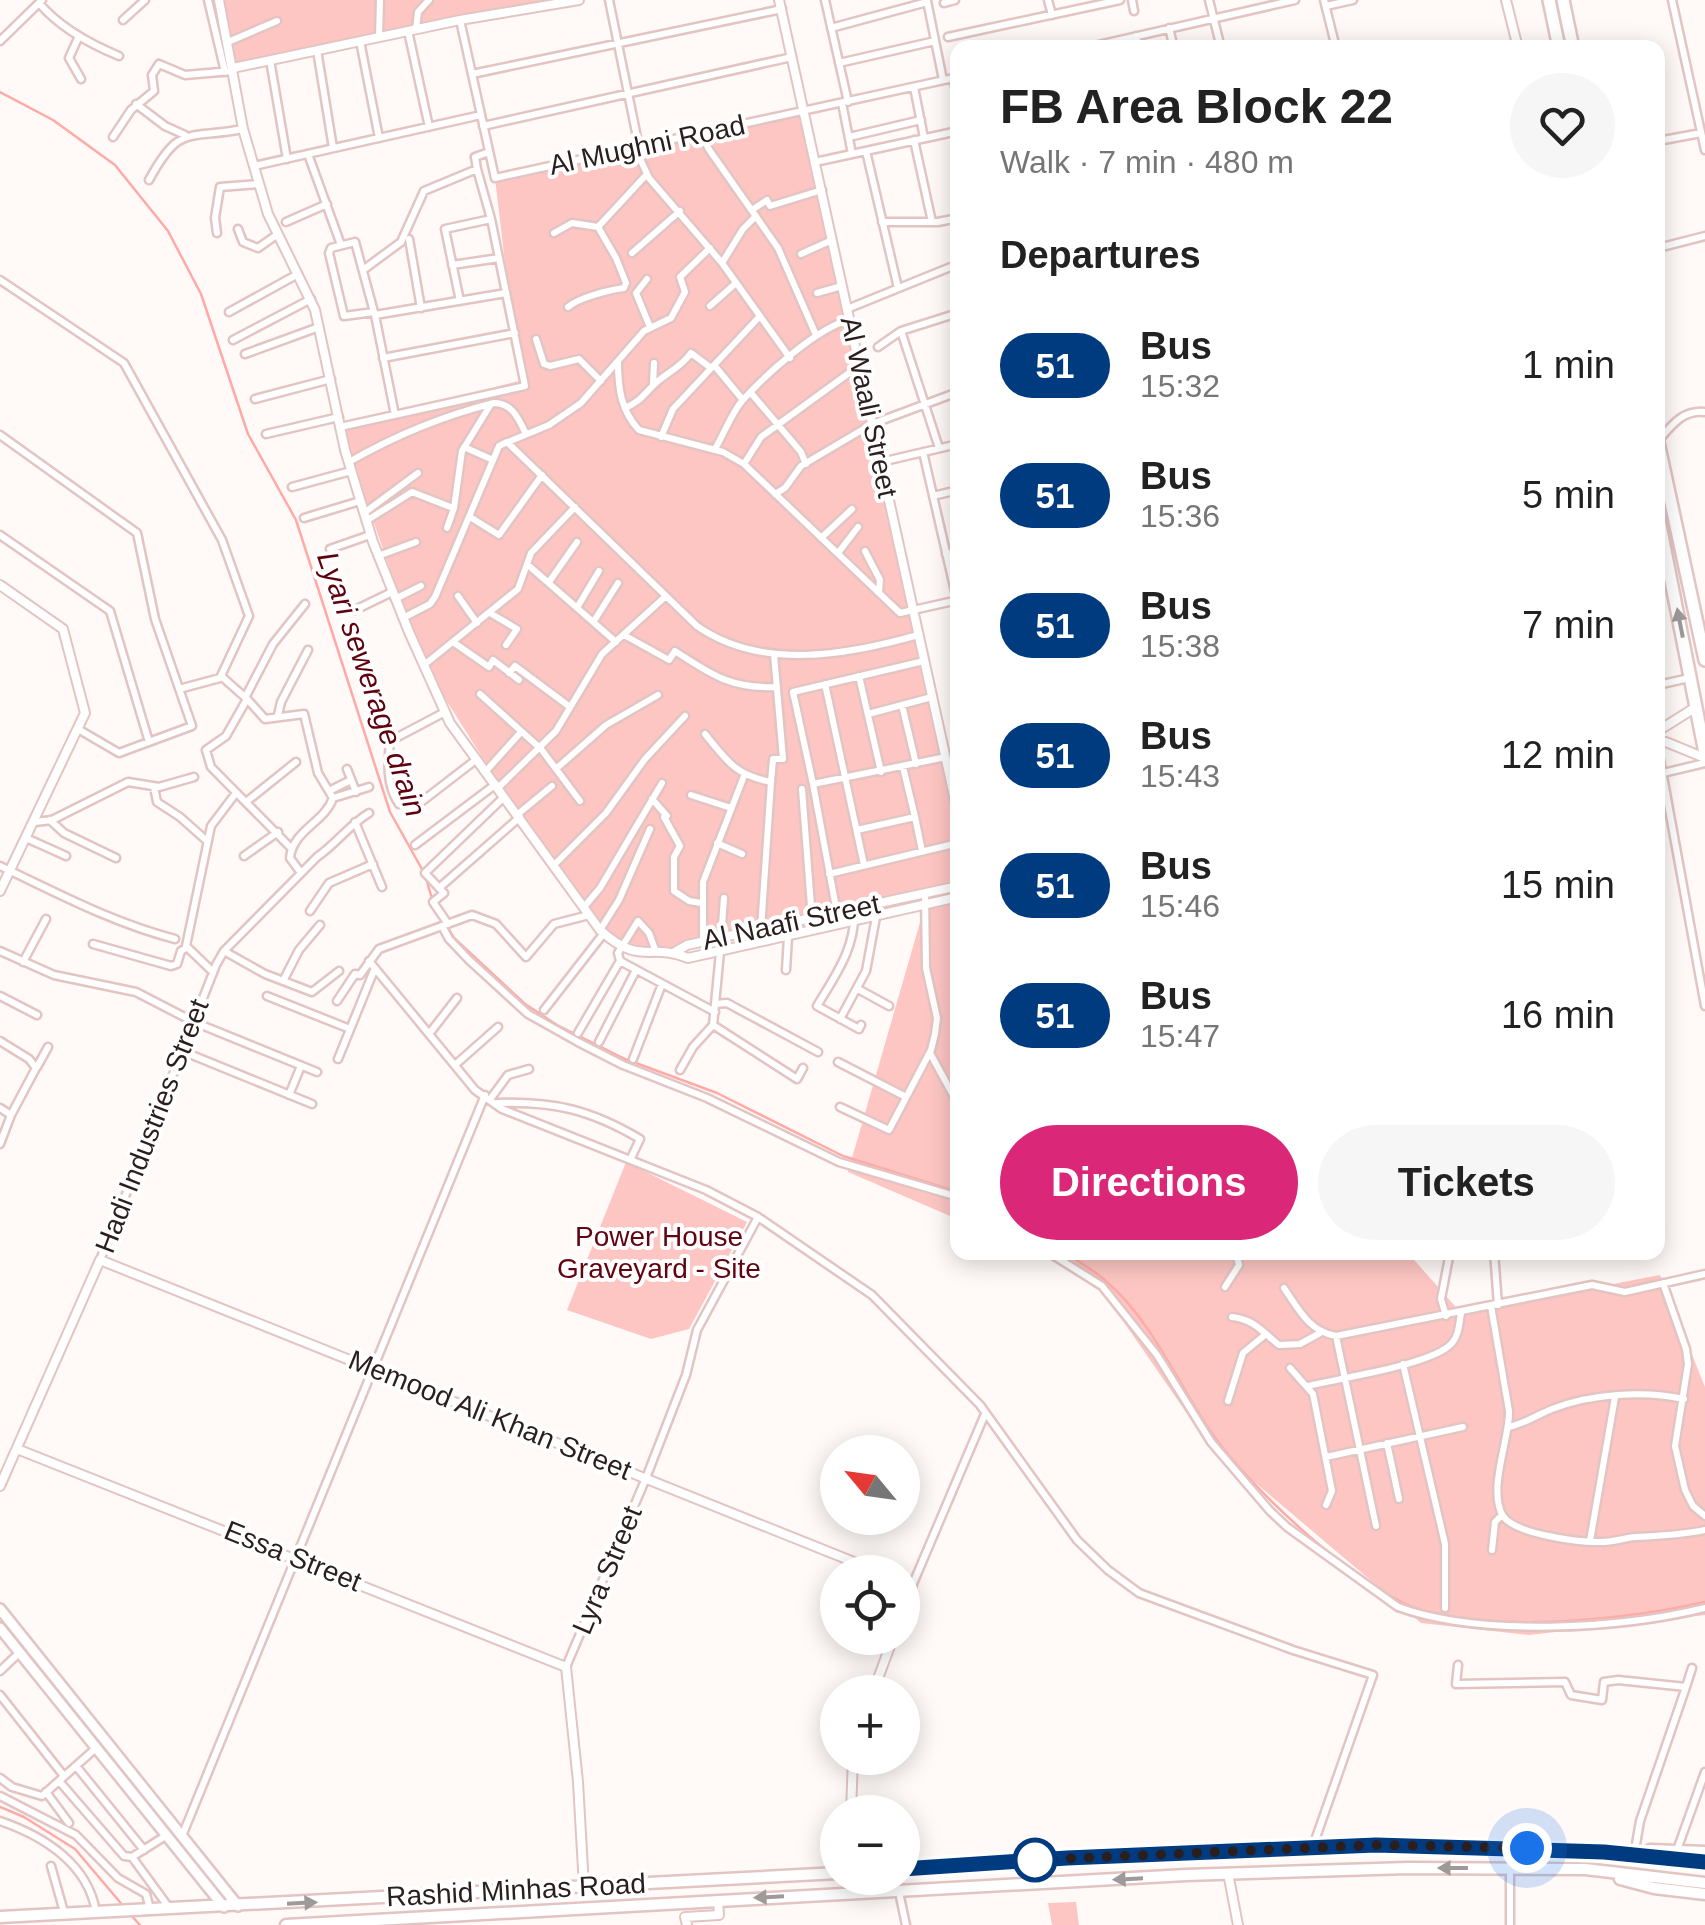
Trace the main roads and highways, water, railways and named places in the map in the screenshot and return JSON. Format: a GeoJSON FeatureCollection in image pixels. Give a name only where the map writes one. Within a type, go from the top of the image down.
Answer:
{"type":"FeatureCollection","features":[{"type":"Feature","properties":{"kind":"highway"},"geometry":{"type":"LineString","coordinates":[[1549,0],[1558,40]]}},
{"type":"Feature","properties":{"kind":"highway"},"geometry":{"type":"LineString","coordinates":[[1563,0],[1571,40]]}},
{"type":"Feature","properties":{"kind":"highway"},"geometry":{"type":"LineString","coordinates":[[1665,470],[1699,608],[1705,660]]}},
{"type":"Feature","properties":{"kind":"highway"},"geometry":{"type":"LineString","coordinates":[[1665,566],[1705,758]]}},
{"type":"Feature","properties":{"kind":"main road"},"geometry":{"type":"LineString","coordinates":[[0,1609],[238,1906]]}},
{"type":"Feature","properties":{"kind":"main road"},"geometry":{"type":"LineString","coordinates":[[0,1628],[224,1907]]}},
{"type":"Feature","properties":{"kind":"main road"},"geometry":{"type":"LineString","coordinates":[[920,1868],[1376,1845],[1604,1852],[1705,1862]]}},
{"type":"Feature","properties":{"kind":"main road"},"geometry":{"type":"LineString","coordinates":[[1604,1852],[1705,1852]]}},
{"type":"Feature","properties":{"kind":"main road","name":"Rashid Minhas Road"},"geometry":{"type":"LineString","coordinates":[[286,1925],[470,1914],[494,1919],[529,1911],[1228,1873],[1510,1868],[1585,1870],[1705,1884]]}},
{"type":"Feature","properties":{"kind":"main road"},"geometry":{"type":"LineString","coordinates":[[1585,1870],[1654,1888],[1705,1894]]}},
{"type":"Feature","properties":{"kind":"main road","name":"Rashid Minhas Road"},"geometry":{"type":"LineString","coordinates":[[0,1917],[820,1874]]}},
{"type":"Feature","properties":{"kind":"main road"},"geometry":{"type":"LineString","coordinates":[[528,1890],[521,1901],[529,1911]]}},
{"type":"Feature","properties":{"kind":"main road"},"geometry":{"type":"LineString","coordinates":[[470,1914],[479,1904],[471,1893]]}},
{"type":"Feature","properties":{"kind":"waterway","name":"Lyari sewerage drain"},"geometry":{"type":"LineString","coordinates":[[0,92],[53,120],[115,165],[168,231],[201,294],[248,434],[296,520],[390,812],[423,871]]}},
{"type":"Feature","properties":{"kind":"waterway","name":"Lyari sewerage drain"},"geometry":{"type":"LineString","coordinates":[[426,878],[432,899]]}},
{"type":"Feature","properties":{"kind":"waterway","name":"Lyari sewerage drain"},"geometry":{"type":"LineString","coordinates":[[448,928],[525,1004],[557,1025],[625,1059],[717,1093],[843,1156],[950,1189]]}},
{"type":"Feature","properties":{"kind":"waterway","name":"Lyari sewerage drain"},"geometry":{"type":"LineString","coordinates":[[1076,1260],[1102,1278],[1138,1315],[1211,1432],[1251,1480],[1340,1561],[1400,1601],[1457,1617],[1528,1622],[1639,1614],[1705,1602]]}},
{"type":"Feature","properties":{"kind":"waterway"},"geometry":{"type":"LineString","coordinates":[[0,1807],[24,1817],[75,1849],[125,1908]]}},
{"type":"Feature","properties":{"kind":"waterway"},"geometry":{"type":"LineString","coordinates":[[130,1914],[140,1925]]}},
{"type":"Feature","properties":{"kind":"park label","name":"Power House Graveyard - Site"},"geometry":{"type":"Point","coordinates":[659,1252]}}]}
